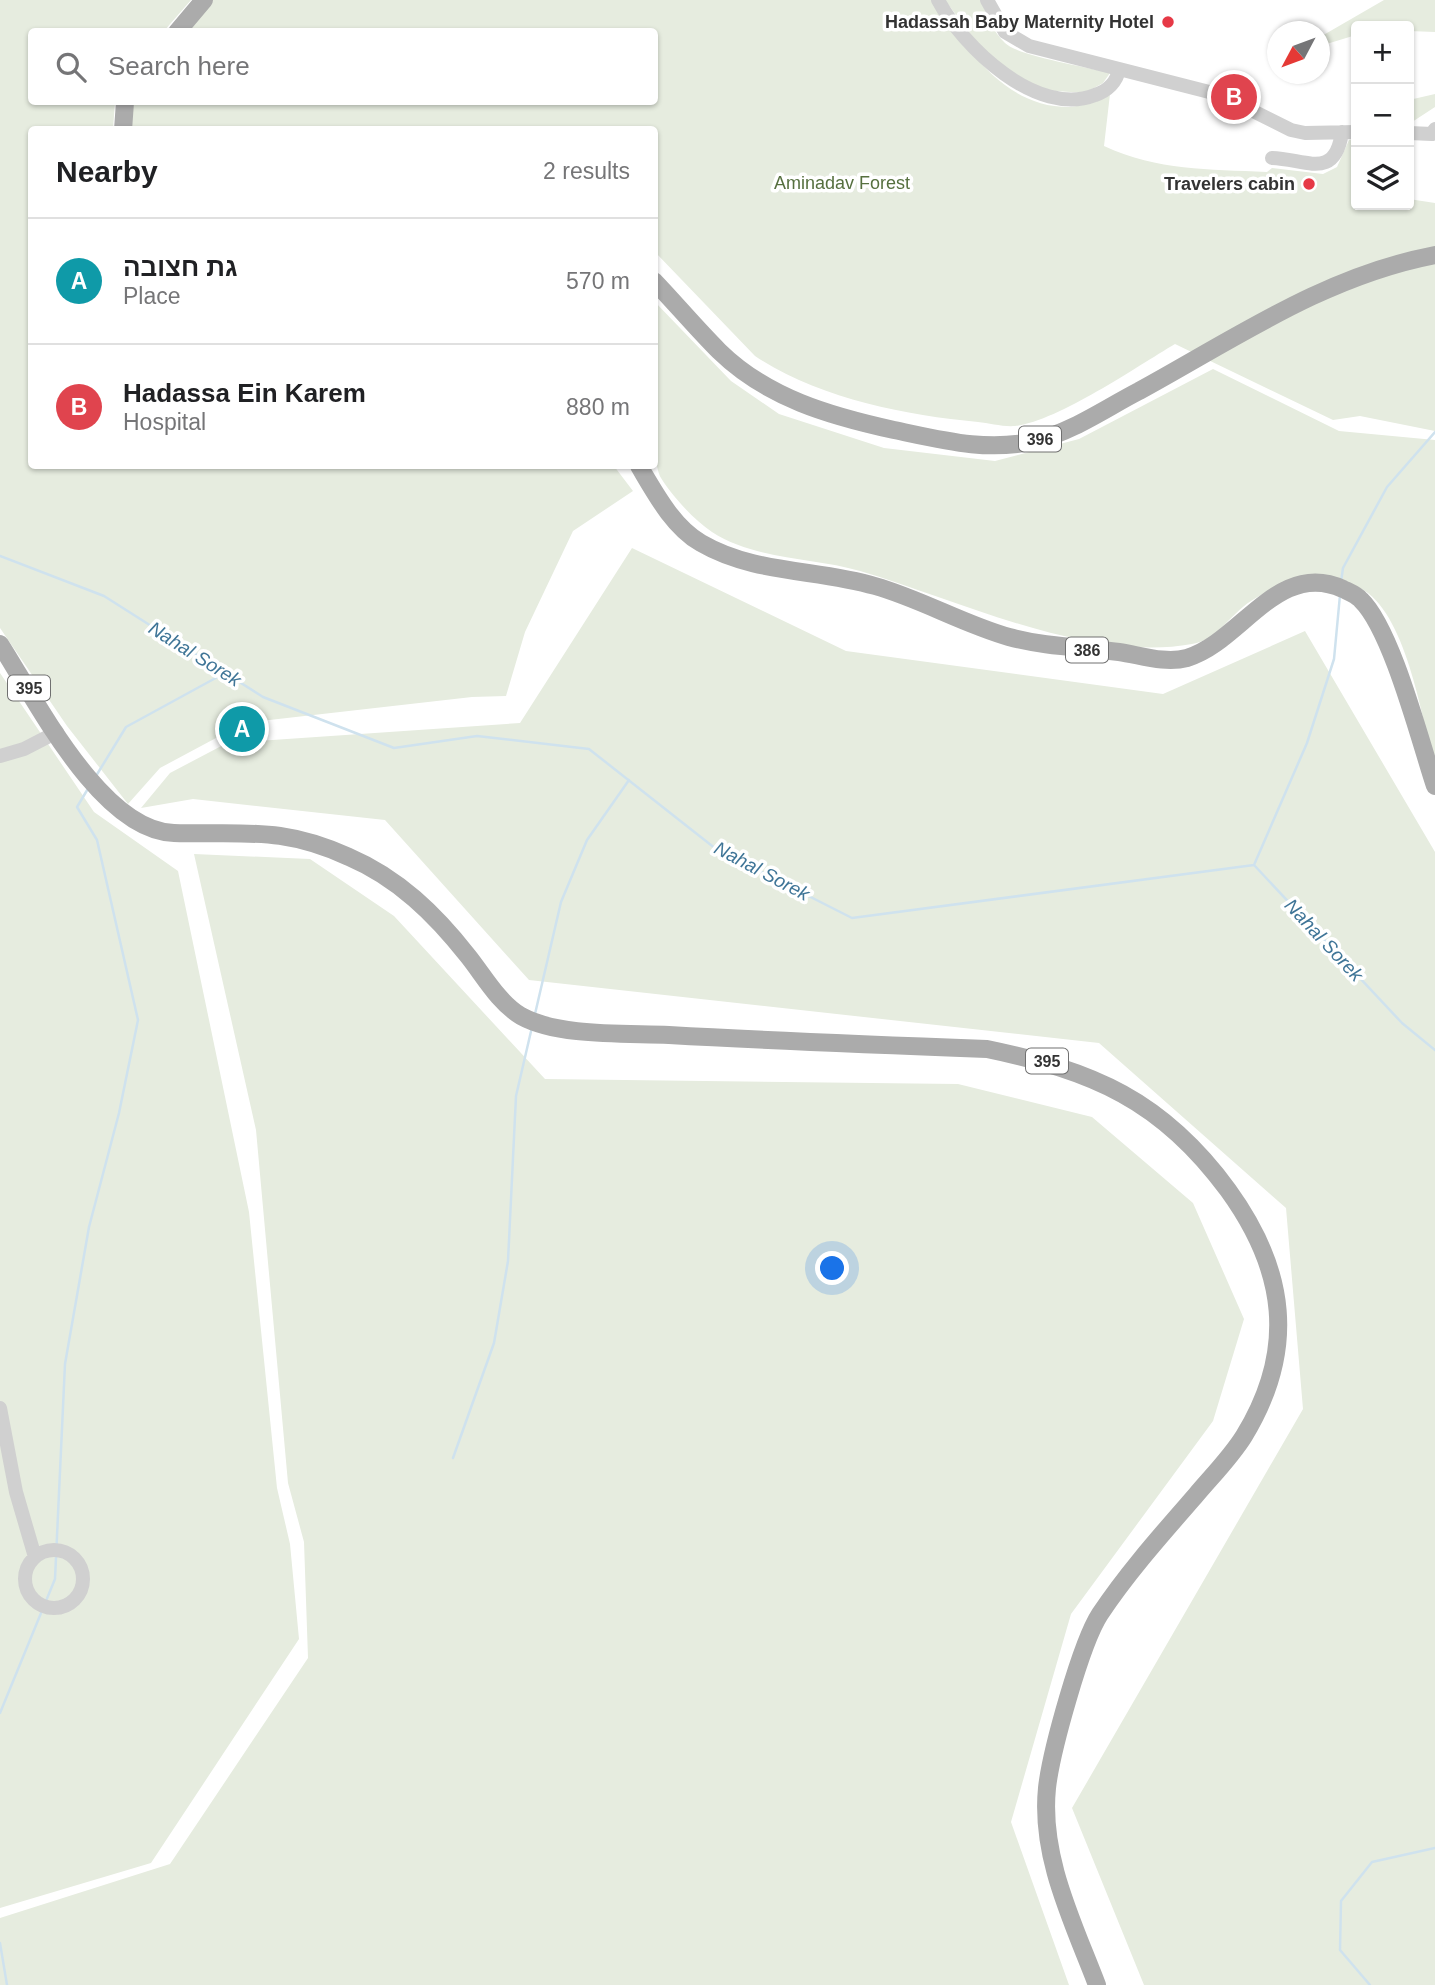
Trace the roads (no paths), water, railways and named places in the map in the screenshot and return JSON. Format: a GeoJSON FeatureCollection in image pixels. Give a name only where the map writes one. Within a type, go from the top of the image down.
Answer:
{"type":"FeatureCollection","features":[{"type":"Feature","properties":{"kind":"main road"},"geometry":{"type":"LineString","coordinates":[[180,28],[204,0]]}},
{"type":"Feature","properties":{"kind":"main road"},"geometry":{"type":"LineString","coordinates":[[123,126],[125,105]]}},
{"type":"Feature","properties":{"kind":"main road","name":"396"},"geometry":{"type":"LineString","coordinates":[[658,285],[720,352],[761,382],[804,406],[838,418],[973,447],[1036,441],[1078,424],[1245,329],[1342,280],[1403,261],[1435,255]]}},
{"type":"Feature","properties":{"kind":"main road","name":"386"},"geometry":{"type":"LineString","coordinates":[[641,469],[678,524],[699,542],[730,557],[875,585],[1008,636],[1063,649],[1117,652],[1160,660],[1186,658],[1217,642],[1253,610],[1285,589],[1317,582],[1340,588],[1360,598],[1380,629],[1435,786]]}},
{"type":"Feature","properties":{"kind":"main road","name":"395"},"geometry":{"type":"LineString","coordinates":[[0,644],[96,789],[118,811],[145,827],[171,833],[265,832],[309,840],[382,873],[408,891],[431,915],[504,1002],[518,1014],[538,1024],[615,1033],[987,1049],[1047,1061],[1105,1083],[1142,1105],[1170,1127],[1214,1171],[1244,1213],[1263,1249],[1277,1288],[1278,1336],[1273,1367],[1244,1437],[1139,1561],[1098,1617],[1076,1676],[1047,1786],[1048,1838],[1063,1897],[1097,1985]]}},
{"type":"Feature","properties":{"kind":"street"},"geometry":{"type":"LineString","coordinates":[[938,0],[970,43],[989,62],[1011,79],[1041,94],[1071,100],[1087,99],[1103,92],[1117,78],[1119,69]]}},
{"type":"Feature","properties":{"kind":"street"},"geometry":{"type":"LineString","coordinates":[[987,0],[999,24],[1021,43],[1222,95],[1291,130],[1349,132],[1336,156],[1329,162],[1314,165],[1272,158]]}},
{"type":"Feature","properties":{"kind":"street"},"geometry":{"type":"LineString","coordinates":[[1414,133],[1432,134],[1435,130]]}},
{"type":"Feature","properties":{"kind":"street"},"geometry":{"type":"LineString","coordinates":[[0,756],[24,749],[57,732]]}},
{"type":"Feature","properties":{"kind":"street"},"geometry":{"type":"LineString","coordinates":[[0,1408],[16,1492],[35,1557],[26,1574],[29,1593],[43,1606],[52,1608],[71,1603],[82,1588],[83,1578],[76,1561],[61,1551],[52,1550],[35,1557]]}},
{"type":"Feature","properties":{"kind":"waterway"},"geometry":{"type":"LineString","coordinates":[[1341,582],[1343,568],[1387,487],[1435,432]]}},
{"type":"Feature","properties":{"kind":"waterway","name":"Nahal Sorek"},"geometry":{"type":"LineString","coordinates":[[0,556],[104,596],[263,697],[394,748],[477,736],[589,749],[716,849],[852,918],[1254,865],[1402,1023],[1435,1050]]}},
{"type":"Feature","properties":{"kind":"waterway"},"geometry":{"type":"LineString","coordinates":[[1254,865],[1307,743],[1334,659],[1340,595]]}},
{"type":"Feature","properties":{"kind":"waterway"},"geometry":{"type":"LineString","coordinates":[[96,776],[126,727],[223,674]]}},
{"type":"Feature","properties":{"kind":"waterway"},"geometry":{"type":"LineString","coordinates":[[535,1014],[561,902],[587,840],[629,780]]}},
{"type":"Feature","properties":{"kind":"waterway"},"geometry":{"type":"LineString","coordinates":[[0,1713],[55,1579],[65,1364],[89,1227],[119,1113],[138,1020],[97,840],[77,807],[89,787]]}},
{"type":"Feature","properties":{"kind":"waterway"},"geometry":{"type":"LineString","coordinates":[[453,1458],[494,1343],[508,1261],[516,1096],[532,1027]]}},
{"type":"Feature","properties":{"kind":"waterway","name":"Nahal Sorek"},"geometry":{"type":"LineString","coordinates":[[1370,1985],[1340,1950],[1341,1901],[1372,1862],[1435,1848]]}},
{"type":"Feature","properties":{"kind":"waterway"},"geometry":{"type":"LineString","coordinates":[[0,1943],[7,1985]]}},
{"type":"Feature","properties":{"kind":"place","name":"Hadassah Baby Maternity Hotel"},"geometry":{"type":"Point","coordinates":[1168,22]}},
{"type":"Feature","properties":{"kind":"place","name":"Hadassa Ein Karem"},"geometry":{"type":"Point","coordinates":[1234,97]}},
{"type":"Feature","properties":{"kind":"place","name":"Travelers cabin"},"geometry":{"type":"Point","coordinates":[1309,184]}},
{"type":"Feature","properties":{"kind":"place","name":"גת חצובה"},"geometry":{"type":"Point","coordinates":[242,729]}},
{"type":"Feature","properties":{"kind":"park label","name":"Aminadav Forest"},"geometry":{"type":"Point","coordinates":[842,183]}}]}
